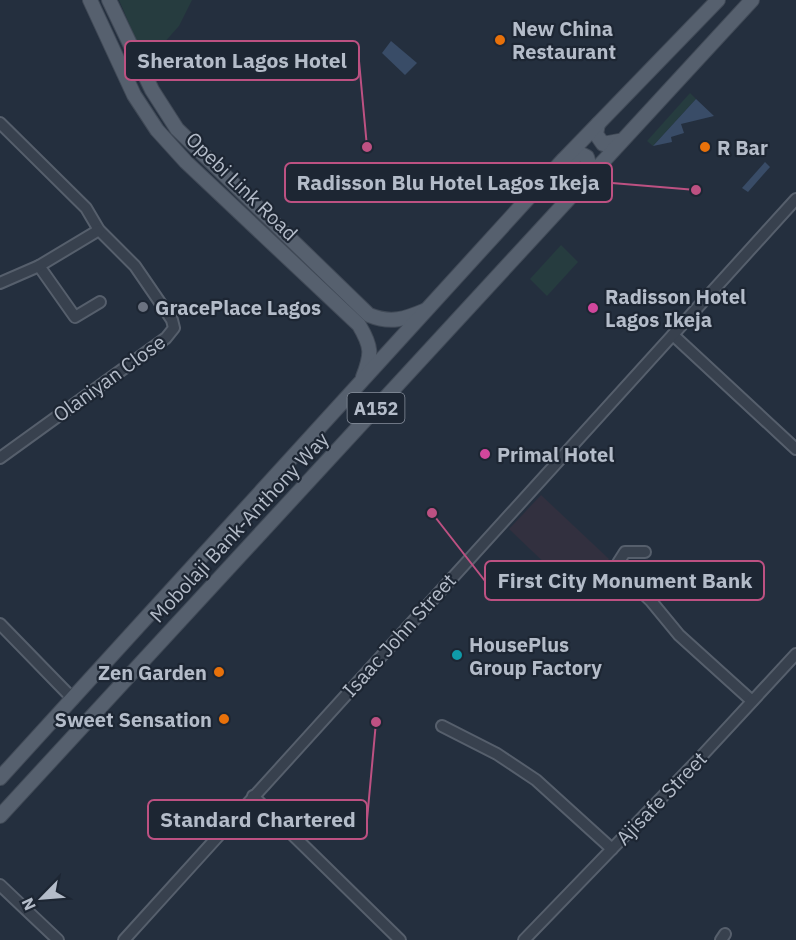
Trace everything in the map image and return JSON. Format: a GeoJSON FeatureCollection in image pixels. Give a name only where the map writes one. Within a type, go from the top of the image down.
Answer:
{"type":"FeatureCollection","features":[{"type":"Feature","properties":{"kind":"main road","name":"Opebi Link Road"},"geometry":{"type":"LineString","coordinates":[[90,0],[134,94],[157,130],[186,162],[359,325],[369,342],[370,358],[360,385]]}},
{"type":"Feature","properties":{"kind":"main road","name":"Opebi Link Road"},"geometry":{"type":"LineString","coordinates":[[109,0],[152,90],[177,129],[369,315],[384,321],[402,320],[431,308]]}},
{"type":"Feature","properties":{"kind":"main road","name":"Mobolaji Bank-Anthony Way"},"geometry":{"type":"LineString","coordinates":[[0,778],[431,308],[564,159],[718,0]]}},
{"type":"Feature","properties":{"kind":"main road","name":"Mobolaji Bank-Anthony Way"},"geometry":{"type":"LineString","coordinates":[[0,816],[619,141],[752,0]]}},
{"type":"Feature","properties":{"kind":"main road"},"geometry":{"type":"LineString","coordinates":[[598,124],[596,134],[603,144],[619,141]]}},
{"type":"Feature","properties":{"kind":"main road"},"geometry":{"type":"LineString","coordinates":[[564,159],[581,154],[586,157],[590,167],[584,180]]}},
{"type":"Feature","properties":{"kind":"street","name":"Olaniyan Close"},"geometry":{"type":"LineString","coordinates":[[0,123],[86,208],[99,230],[135,266],[172,320],[172,333],[0,458]]}},
{"type":"Feature","properties":{"kind":"street","name":"Isaac John Street"},"geometry":{"type":"LineString","coordinates":[[124,940],[796,199]]}},
{"type":"Feature","properties":{"kind":"street"},"geometry":{"type":"LineString","coordinates":[[0,283],[39,266],[99,230]]}},
{"type":"Feature","properties":{"kind":"street"},"geometry":{"type":"LineString","coordinates":[[39,266],[75,317],[100,302]]}},
{"type":"Feature","properties":{"kind":"street"},"geometry":{"type":"LineString","coordinates":[[673,335],[796,449]]}},
{"type":"Feature","properties":{"kind":"street"},"geometry":{"type":"LineString","coordinates":[[645,552],[625,552],[618,563],[632,583],[651,601],[679,635],[752,701]]}},
{"type":"Feature","properties":{"kind":"street"},"geometry":{"type":"LineString","coordinates":[[0,624],[72,699]]}},
{"type":"Feature","properties":{"kind":"street","name":"Ajisafe Street"},"geometry":{"type":"LineString","coordinates":[[524,940],[796,654]]}},
{"type":"Feature","properties":{"kind":"street"},"geometry":{"type":"LineString","coordinates":[[442,726],[497,754],[536,780],[612,849]]}},
{"type":"Feature","properties":{"kind":"street"},"geometry":{"type":"LineString","coordinates":[[253,796],[400,940]]}},
{"type":"Feature","properties":{"kind":"street"},"geometry":{"type":"LineString","coordinates":[[0,885],[58,940]]}},
{"type":"Feature","properties":{"kind":"shaded area"},"geometry":{"type":"Polygon","coordinates":[[[541,495],[609,559],[576,593],[509,529],[541,495]]]}},
{"type":"Feature","properties":{"kind":"green space"},"geometry":{"type":"Polygon","coordinates":[[[119,0],[192,0],[179,26],[146,63],[119,0]]]}},
{"type":"Feature","properties":{"kind":"green space"},"geometry":{"type":"Polygon","coordinates":[[[690,93],[696,99],[653,146],[647,141],[690,93]]]}},
{"type":"Feature","properties":{"kind":"green space"},"geometry":{"type":"Polygon","coordinates":[[[561,245],[578,262],[547,296],[530,279],[561,245]]]}},
{"type":"Feature","properties":{"kind":"water"},"geometry":{"type":"Polygon","coordinates":[[[391,41],[417,63],[405,75],[382,53],[391,41]]]}},
{"type":"Feature","properties":{"kind":"water"},"geometry":{"type":"Polygon","coordinates":[[[696,99],[714,116],[681,124],[684,133],[671,137],[672,142],[653,146],[696,99]]]}},
{"type":"Feature","properties":{"kind":"water"},"geometry":{"type":"Polygon","coordinates":[[[765,162],[770,167],[748,192],[742,188],[765,162]]]}},
{"type":"Feature","properties":{"kind":"place","name":"New China Restaurant"},"geometry":{"type":"Point","coordinates":[500,40]}},
{"type":"Feature","properties":{"kind":"place","name":"Sheraton Lagos Hotel"},"geometry":{"type":"Point","coordinates":[367,147]}},
{"type":"Feature","properties":{"kind":"place","name":"R Bar"},"geometry":{"type":"Point","coordinates":[705,147]}},
{"type":"Feature","properties":{"kind":"place","name":"Radisson Blu Hotel Lagos Ikeja"},"geometry":{"type":"Point","coordinates":[696,190]}},
{"type":"Feature","properties":{"kind":"place","name":"GracePlace Lagos"},"geometry":{"type":"Point","coordinates":[143,307]}},
{"type":"Feature","properties":{"kind":"place","name":"Radisson Hotel Lagos Ikeja"},"geometry":{"type":"Point","coordinates":[593,308]}},
{"type":"Feature","properties":{"kind":"place","name":"Primal Hotel"},"geometry":{"type":"Point","coordinates":[485,454]}},
{"type":"Feature","properties":{"kind":"place","name":"First City Monument Bank"},"geometry":{"type":"Point","coordinates":[432,513]}},
{"type":"Feature","properties":{"kind":"place","name":"HousePlus Group Factory"},"geometry":{"type":"Point","coordinates":[457,655]}},
{"type":"Feature","properties":{"kind":"place","name":"Zen Garden"},"geometry":{"type":"Point","coordinates":[219,672]}},
{"type":"Feature","properties":{"kind":"place","name":"Sweet Sensation"},"geometry":{"type":"Point","coordinates":[224,719]}},
{"type":"Feature","properties":{"kind":"place","name":"Standard Chartered"},"geometry":{"type":"Point","coordinates":[376,722]}}]}
